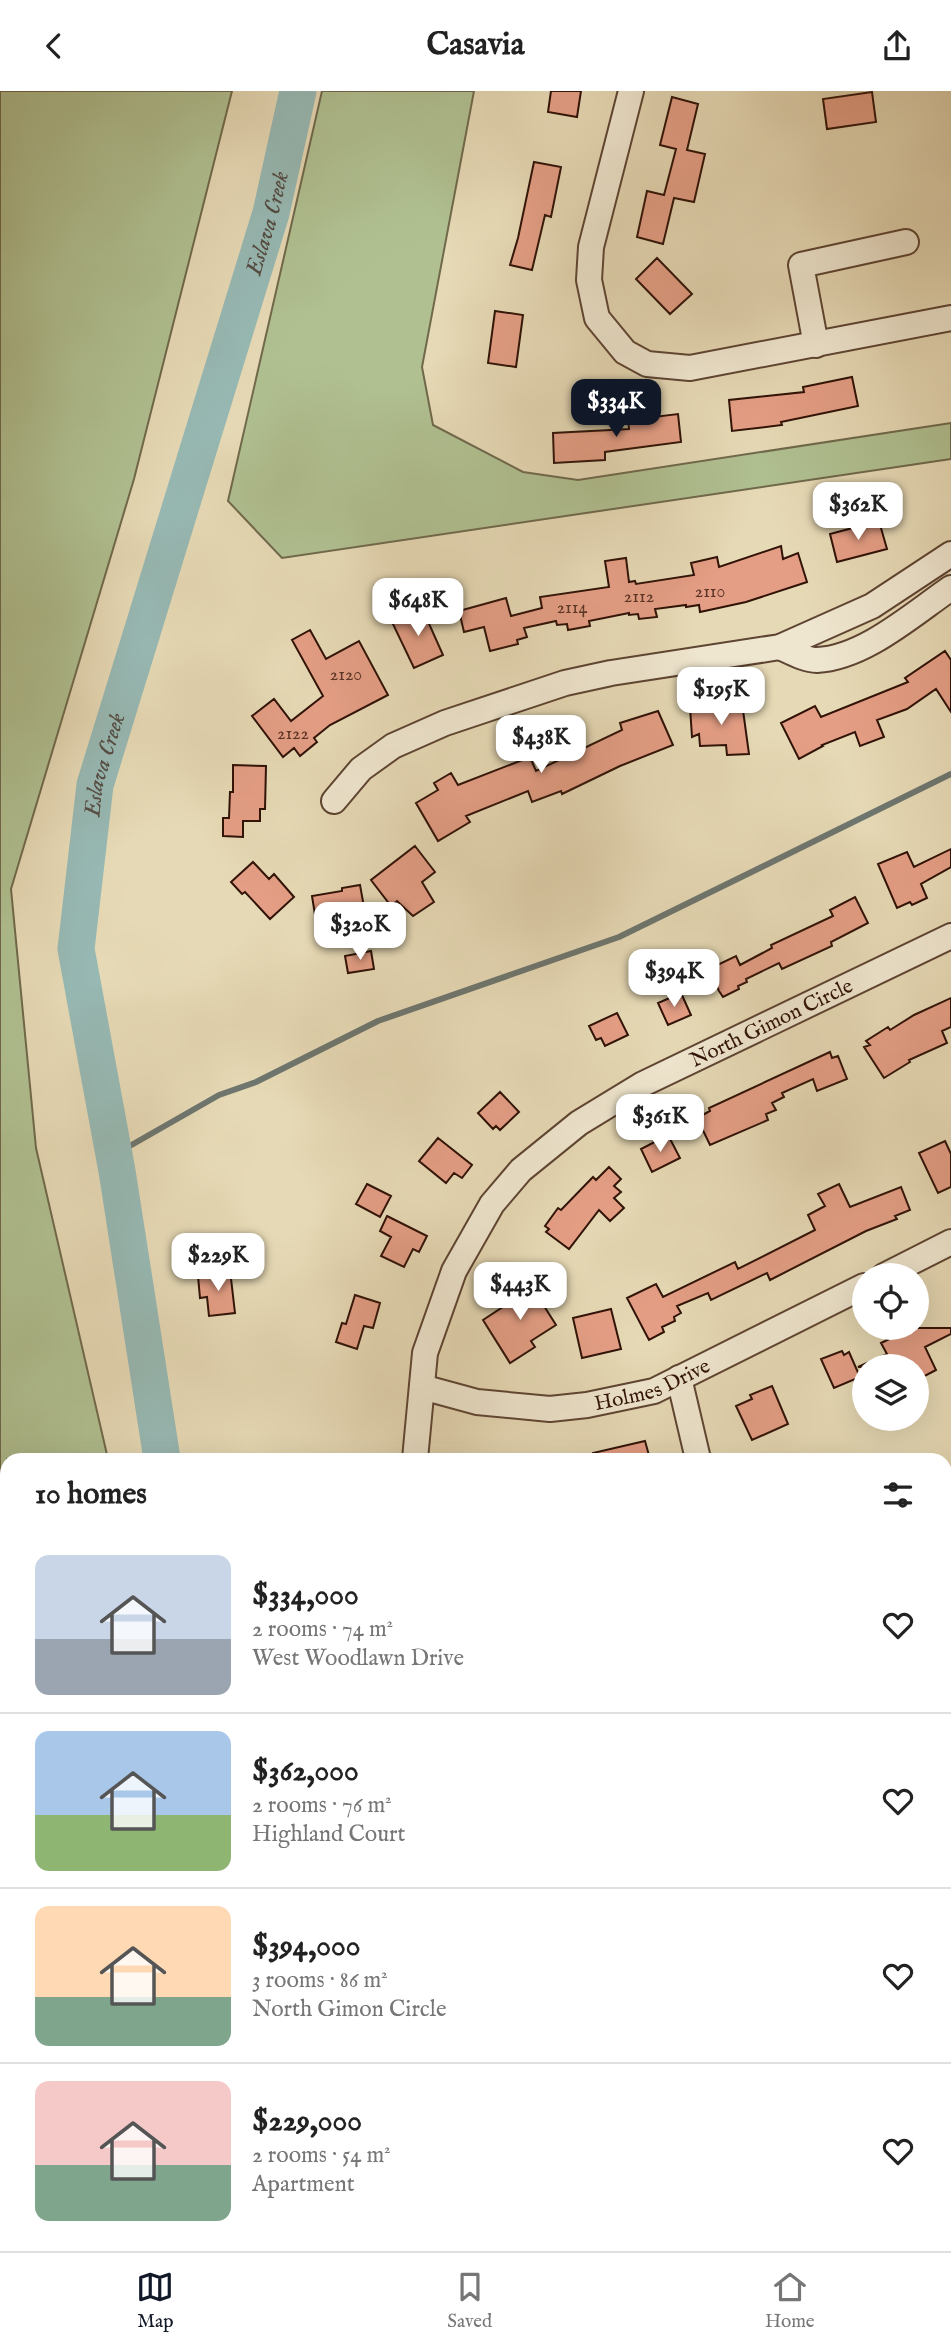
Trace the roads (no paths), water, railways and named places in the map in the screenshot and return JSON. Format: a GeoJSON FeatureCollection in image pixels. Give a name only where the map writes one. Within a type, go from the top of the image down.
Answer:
{"type":"FeatureCollection","features":[{"type":"Feature","properties":{"kind":"street"},"geometry":{"type":"LineString","coordinates":[[631,91],[590,247],[589,280],[597,318],[625,352],[647,363],[690,368],[951,319]]}},
{"type":"Feature","properties":{"kind":"street"},"geometry":{"type":"LineString","coordinates":[[816,345],[801,265],[906,242]]}},
{"type":"Feature","properties":{"kind":"street"},"geometry":{"type":"LineString","coordinates":[[334,801],[362,769],[393,746],[445,723],[565,683],[611,673],[780,647],[873,606],[951,554]]}},
{"type":"Feature","properties":{"kind":"street"},"geometry":{"type":"LineString","coordinates":[[780,647],[814,660],[836,656],[875,641],[951,588]]}},
{"type":"Feature","properties":{"kind":"street","name":"North Gimon Circle"},"geometry":{"type":"LineString","coordinates":[[416,1453],[425,1353],[454,1271],[492,1204],[522,1170],[579,1123],[643,1084],[951,936]]}},
{"type":"Feature","properties":{"kind":"street"},"geometry":{"type":"LineString","coordinates":[[910,1263],[951,1242]]}},
{"type":"Feature","properties":{"kind":"street","name":"Holmes Drive"},"geometry":{"type":"LineString","coordinates":[[422,1387],[477,1402],[550,1409],[587,1405],[654,1391],[852,1292]]}},
{"type":"Feature","properties":{"kind":"street"},"geometry":{"type":"LineString","coordinates":[[679,1378],[697,1453]]}},
{"type":"Feature","properties":{"kind":"waterway","name":"Eslava Creek"},"geometry":{"type":"LineString","coordinates":[[161,1453],[117,1171],[76,949],[95,785],[271,213],[298,91]]}},
{"type":"Feature","properties":{"kind":"waterway"},"geometry":{"type":"LineString","coordinates":[[114,1155],[219,1095],[256,1082],[378,1021],[619,937],[951,774]]}}]}
